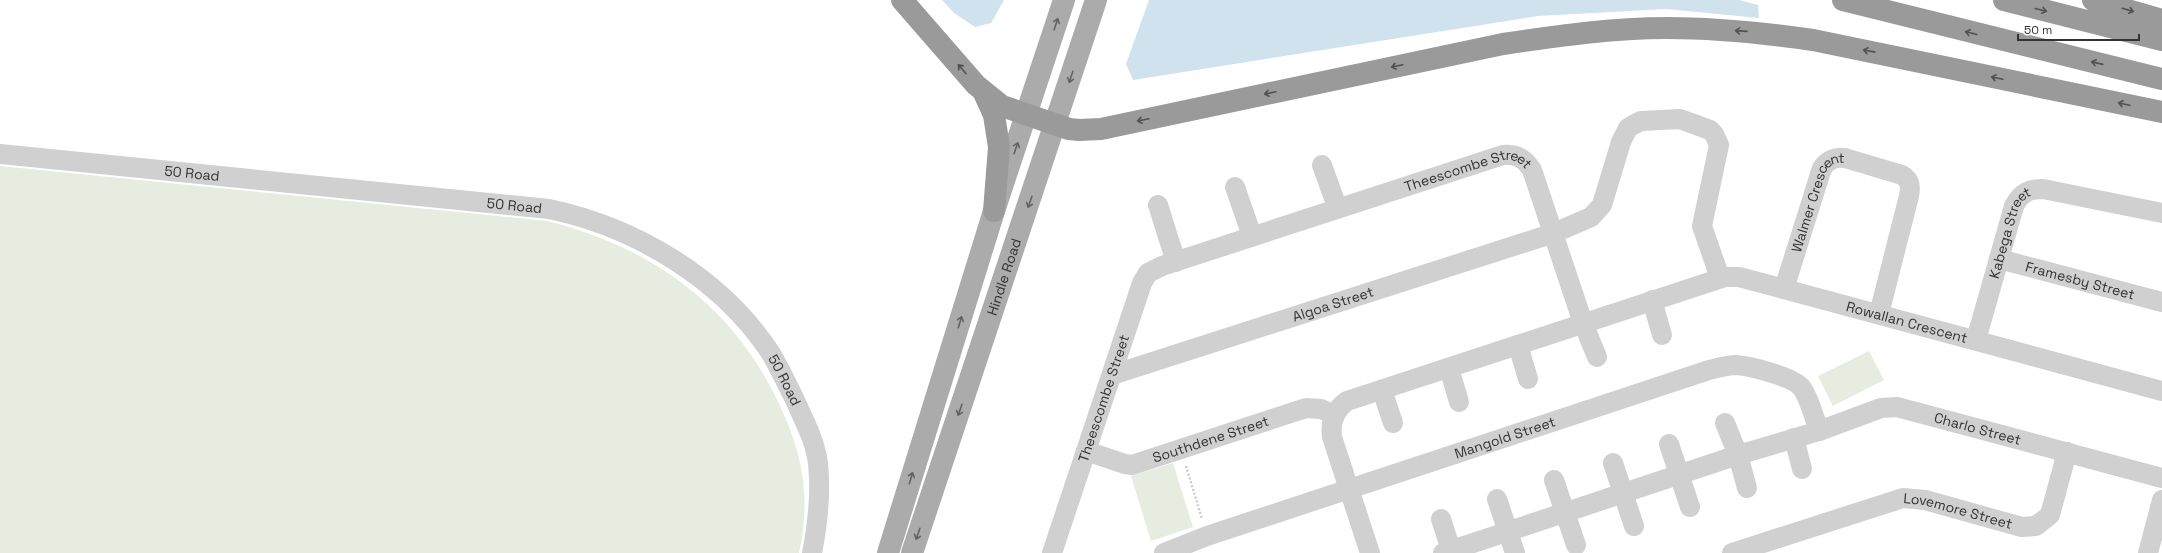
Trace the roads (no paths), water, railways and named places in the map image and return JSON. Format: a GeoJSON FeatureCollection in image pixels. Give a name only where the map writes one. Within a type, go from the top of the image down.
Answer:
{"type":"FeatureCollection","features":[{"type":"Feature","properties":{"kind":"highway"},"geometry":{"type":"LineString","coordinates":[[902,0],[984,93],[1002,106],[1027,116],[1056,125],[1080,130],[1101,129],[1503,44],[1566,35],[1667,28],[1762,33],[1812,40],[2162,112]]}},
{"type":"Feature","properties":{"kind":"highway"},"geometry":{"type":"LineString","coordinates":[[1843,0],[2162,79]]}},
{"type":"Feature","properties":{"kind":"highway"},"geometry":{"type":"LineString","coordinates":[[2004,0],[2162,40]]}},
{"type":"Feature","properties":{"kind":"highway"},"geometry":{"type":"LineString","coordinates":[[2093,0],[2162,20]]}},
{"type":"Feature","properties":{"kind":"highway"},"geometry":{"type":"LineString","coordinates":[[984,93],[994,115],[998,147],[994,211]]}},
{"type":"Feature","properties":{"kind":"main road"},"geometry":{"type":"LineString","coordinates":[[888,553],[994,211],[1027,116],[1064,0]]}},
{"type":"Feature","properties":{"kind":"main road","name":"Hindle Road"},"geometry":{"type":"LineString","coordinates":[[912,553],[1056,125],[1096,0]]}},
{"type":"Feature","properties":{"kind":"street","name":"Algoa Street"},"geometry":{"type":"LineString","coordinates":[[1112,375],[1554,233],[1592,217],[1602,205],[1621,142],[1628,128],[1642,121],[1680,119],[1710,130],[1714,134],[1719,144],[1702,226],[1720,278]]}},
{"type":"Feature","properties":{"kind":"street","name":"50 Road"},"geometry":{"type":"LineString","coordinates":[[0,154],[549,209],[592,221],[630,236],[692,271],[724,299],[751,328],[769,352],[806,424],[818,461],[819,504],[812,553]]}},
{"type":"Feature","properties":{"kind":"street","name":"Theescombe Street"},"geometry":{"type":"LineString","coordinates":[[1052,553],[1142,283],[1148,273],[1154,269],[1337,207],[1503,155],[1511,154],[1522,158],[1532,170],[1583,323]]}},
{"type":"Feature","properties":{"kind":"street","name":"Walmer Crescent"},"geometry":{"type":"LineString","coordinates":[[1784,288],[1822,168],[1827,161],[1837,157],[1845,158],[1902,175],[1910,183],[1910,196],[1879,314]]}},
{"type":"Feature","properties":{"kind":"street"},"geometry":{"type":"LineString","coordinates":[[1322,165],[1337,207]]}},
{"type":"Feature","properties":{"kind":"street"},"geometry":{"type":"LineString","coordinates":[[1235,187],[1252,236]]}},
{"type":"Feature","properties":{"kind":"street","name":"Kabega Street"},"geometry":{"type":"LineString","coordinates":[[1976,340],[2014,206],[2019,196],[2025,191],[2043,189],[2162,213]]}},
{"type":"Feature","properties":{"kind":"street"},"geometry":{"type":"LineString","coordinates":[[1158,205],[1176,262]]}},
{"type":"Feature","properties":{"kind":"street","name":"Framesby Street"},"geometry":{"type":"LineString","coordinates":[[1999,259],[2162,302]]}},
{"type":"Feature","properties":{"kind":"street","name":"Rowallan Crescent"},"geometry":{"type":"LineString","coordinates":[[1334,415],[1347,401],[1720,278],[1734,276],[1784,288],[2162,391]]}},
{"type":"Feature","properties":{"kind":"street"},"geometry":{"type":"LineString","coordinates":[[1652,300],[1662,335]]}},
{"type":"Feature","properties":{"kind":"street"},"geometry":{"type":"LineString","coordinates":[[1583,323],[1597,357]]}},
{"type":"Feature","properties":{"kind":"street"},"geometry":{"type":"LineString","coordinates":[[1518,345],[1528,379]]}},
{"type":"Feature","properties":{"kind":"street","name":"Mangold Street"},"geometry":{"type":"LineString","coordinates":[[1164,553],[1176,547],[1350,489],[1709,370],[1726,366],[1736,365],[1749,368],[1797,383],[1807,397],[1819,431]]}},
{"type":"Feature","properties":{"kind":"street"},"geometry":{"type":"LineString","coordinates":[[1449,368],[1459,402]]}},
{"type":"Feature","properties":{"kind":"street"},"geometry":{"type":"LineString","coordinates":[[1382,390],[1393,424]]}},
{"type":"Feature","properties":{"kind":"street","name":"Charlo Street"},"geometry":{"type":"LineString","coordinates":[[1441,519],[1449,552],[1508,531],[1680,476],[1738,455],[1819,431],[1881,408],[1893,407],[2162,478]]}},
{"type":"Feature","properties":{"kind":"street","name":"Southdene Street"},"geometry":{"type":"LineString","coordinates":[[1086,451],[1132,465],[1306,408],[1321,409],[1334,415]]}},
{"type":"Feature","properties":{"kind":"street"},"geometry":{"type":"LineString","coordinates":[[1334,415],[1332,422],[1332,437],[1370,553]]}},
{"type":"Feature","properties":{"kind":"street"},"geometry":{"type":"LineString","coordinates":[[1725,423],[1738,455],[1747,488]]}},
{"type":"Feature","properties":{"kind":"street"},"geometry":{"type":"LineString","coordinates":[[1794,438],[1802,468]]}},
{"type":"Feature","properties":{"kind":"street"},"geometry":{"type":"LineString","coordinates":[[1669,444],[1690,507]]}},
{"type":"Feature","properties":{"kind":"street","name":"Lovemore Street"},"geometry":{"type":"LineString","coordinates":[[1732,553],[1904,498],[1924,500],[2022,527],[2036,526],[2050,514],[2066,452]]}},
{"type":"Feature","properties":{"kind":"street"},"geometry":{"type":"LineString","coordinates":[[1613,463],[1634,526]]}},
{"type":"Feature","properties":{"kind":"street"},"geometry":{"type":"LineString","coordinates":[[1554,480],[1576,545]]}},
{"type":"Feature","properties":{"kind":"street"},"geometry":{"type":"LineString","coordinates":[[1498,499],[1515,553]]}},
{"type":"Feature","properties":{"kind":"street"},"geometry":{"type":"LineString","coordinates":[[2148,553],[2162,500]]}},
{"type":"Feature","properties":{"kind":"water"},"geometry":{"type":"Polygon","coordinates":[[[942,0],[1004,0],[991,23],[975,27],[954,13],[942,0]]]}},
{"type":"Feature","properties":{"kind":"water"},"geometry":{"type":"Polygon","coordinates":[[[1149,0],[1739,0],[1758,5],[1759,18],[1666,9],[1538,16],[1133,80],[1126,64],[1149,0]]]}}]}
